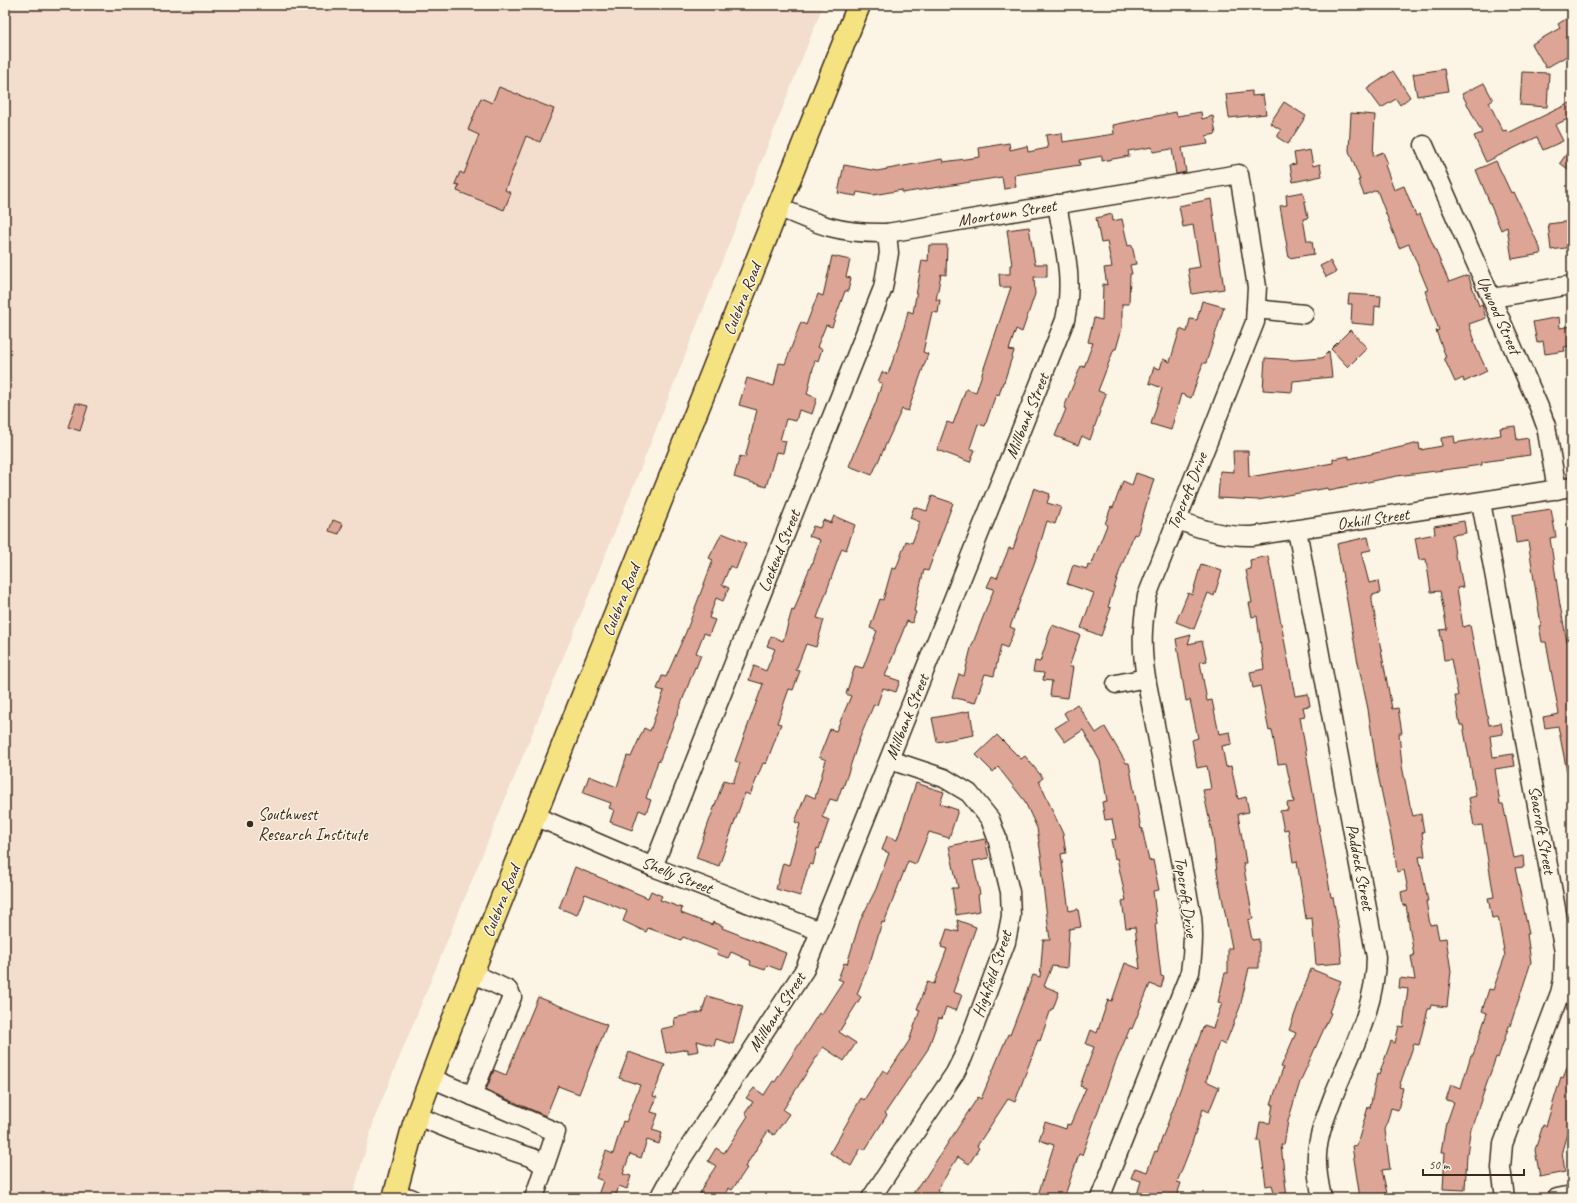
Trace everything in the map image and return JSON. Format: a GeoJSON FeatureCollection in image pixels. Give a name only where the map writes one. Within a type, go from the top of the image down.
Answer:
{"type":"FeatureCollection","features":[{"type":"Feature","properties":{"kind":"main road","name":"Culebra Road"},"geometry":{"type":"LineString","coordinates":[[400,1197],[417,1116],[431,1078],[859,5]]}},
{"type":"Feature","properties":{"kind":"street","name":"Upwood Street"},"geometry":{"type":"LineString","coordinates":[[1424,145],[1492,298],[1546,426],[1565,489]]}},
{"type":"Feature","properties":{"kind":"street","name":"Moortown Street"},"geometry":{"type":"LineString","coordinates":[[778,207],[830,229],[852,232],[887,232],[1239,174]]}},
{"type":"Feature","properties":{"kind":"street","name":"Topcroft Drive"},"geometry":{"type":"LineString","coordinates":[[1100,1198],[1190,972],[1193,945],[1192,917],[1141,651],[1142,625],[1146,596],[1251,334],[1256,309],[1258,287],[1239,174]]}},
{"type":"Feature","properties":{"kind":"street","name":"Millbank Street"},"geometry":{"type":"LineString","coordinates":[[659,1198],[673,1172],[800,980],[890,760],[1065,320],[1070,298],[1069,275],[1057,204]]}},
{"type":"Feature","properties":{"kind":"street","name":"Lockend Street"},"geometry":{"type":"LineString","coordinates":[[654,867],[883,288],[888,265],[887,232]]}},
{"type":"Feature","properties":{"kind":"street"},"geometry":{"type":"LineString","coordinates":[[1492,298],[1572,285]]}},
{"type":"Feature","properties":{"kind":"street"},"geometry":{"type":"LineString","coordinates":[[1256,309],[1304,314]]}},
{"type":"Feature","properties":{"kind":"street","name":"Oxhill Street"},"geometry":{"type":"LineString","coordinates":[[1176,519],[1198,528],[1223,535],[1253,536],[1565,489]]}},
{"type":"Feature","properties":{"kind":"street","name":"Seacroft Street"},"geometry":{"type":"LineString","coordinates":[[1481,502],[1564,952],[1560,993],[1503,1144],[1501,1168],[1505,1198]]}},
{"type":"Feature","properties":{"kind":"street","name":"Paddock Street"},"geometry":{"type":"LineString","coordinates":[[1297,530],[1376,957],[1376,971],[1372,998],[1322,1126],[1319,1140],[1317,1168],[1322,1198]]}},
{"type":"Feature","properties":{"kind":"street"},"geometry":{"type":"LineString","coordinates":[[1116,684],[1146,678]]}},
{"type":"Feature","properties":{"kind":"street","name":"Highfield Street"},"geometry":{"type":"LineString","coordinates":[[871,1198],[955,1074],[963,1057],[1006,942],[1011,916],[1010,892],[997,838],[990,819],[981,806],[969,793],[944,778],[890,760]]}},
{"type":"Feature","properties":{"kind":"street","name":"Shelly Street"},"geometry":{"type":"LineString","coordinates":[[535,816],[654,867],[820,931]]}},
{"type":"Feature","properties":{"kind":"street"},"geometry":{"type":"LineString","coordinates":[[472,973],[508,990],[512,997],[472,1096]]}},
{"type":"Feature","properties":{"kind":"street"},"geometry":{"type":"LineString","coordinates":[[431,1078],[556,1132],[534,1198]]}},
{"type":"Feature","properties":{"kind":"street"},"geometry":{"type":"LineString","coordinates":[[417,1116],[461,1134],[533,1158],[544,1166]]}},
{"type":"Feature","properties":{"kind":"street"},"geometry":{"type":"LineString","coordinates":[[1557,1198],[1572,1195]]}},
{"type":"Feature","properties":{"kind":"shaded area","name":"Southwest Research Institute"},"geometry":{"type":"Polygon","coordinates":[[[5,5],[820,5],[822,8],[636,480],[375,1117],[352,1198],[5,1198],[5,5]]]}},
{"type":"Feature","properties":{"kind":"building"},"geometry":{"type":"Polygon","coordinates":[[[1572,15],[1572,53],[1546,68],[1532,44],[1560,28],[1558,24],[1572,15]]]}},
{"type":"Feature","properties":{"kind":"building"},"geometry":{"type":"Polygon","coordinates":[[[1444,69],[1448,91],[1417,96],[1413,74],[1444,69]]]}},
{"type":"Feature","properties":{"kind":"building"},"geometry":{"type":"Polygon","coordinates":[[[1393,71],[1410,97],[1400,105],[1396,99],[1381,108],[1367,89],[1393,71]]]}},
{"type":"Feature","properties":{"kind":"building"},"geometry":{"type":"Polygon","coordinates":[[[1522,72],[1549,73],[1547,107],[1520,105],[1522,72]]]}},
{"type":"Feature","properties":{"kind":"building"},"geometry":{"type":"Polygon","coordinates":[[[1484,83],[1493,100],[1489,103],[1503,131],[1506,130],[1508,133],[1572,102],[1572,117],[1555,125],[1563,141],[1543,150],[1537,137],[1486,162],[1474,136],[1482,133],[1462,94],[1484,83]]]}},
{"type":"Feature","properties":{"kind":"building"},"geometry":{"type":"Polygon","coordinates":[[[499,87],[554,109],[540,142],[526,136],[505,190],[511,193],[504,210],[457,191],[459,185],[455,184],[460,172],[464,174],[479,135],[468,130],[481,98],[492,103],[499,87]]]}},
{"type":"Feature","properties":{"kind":"building"},"geometry":{"type":"Polygon","coordinates":[[[1252,91],[1252,96],[1263,95],[1266,114],[1229,118],[1226,94],[1252,91]]]}},
{"type":"Feature","properties":{"kind":"building"},"geometry":{"type":"Polygon","coordinates":[[[1284,102],[1306,116],[1288,144],[1277,137],[1281,130],[1270,123],[1284,102]]]}},
{"type":"Feature","properties":{"kind":"building"},"geometry":{"type":"Polygon","coordinates":[[[1176,112],[1177,116],[1201,112],[1202,119],[1213,116],[1216,134],[1206,136],[1208,144],[1182,148],[1186,172],[1176,174],[1172,149],[1153,152],[1152,147],[1128,151],[1129,156],[1102,161],[1102,156],[1079,160],[1080,165],[1014,175],[1016,187],[1004,189],[1002,177],[902,193],[902,190],[873,195],[857,192],[856,196],[838,193],[844,165],[877,171],[942,159],[943,162],[980,157],[979,148],[1009,143],[1010,150],[1027,146],[1028,152],[1048,148],[1046,135],[1062,133],[1063,142],[1114,134],[1113,125],[1176,112]]]}},
{"type":"Feature","properties":{"kind":"building"},"geometry":{"type":"Polygon","coordinates":[[[1351,113],[1375,115],[1373,156],[1383,152],[1388,164],[1385,165],[1394,190],[1404,186],[1416,216],[1420,214],[1449,282],[1468,275],[1479,306],[1482,305],[1486,318],[1469,324],[1475,341],[1473,341],[1487,371],[1464,382],[1463,378],[1455,382],[1444,358],[1446,357],[1436,331],[1439,330],[1425,291],[1428,290],[1409,244],[1399,248],[1377,190],[1364,195],[1349,151],[1351,113]]]}},
{"type":"Feature","properties":{"kind":"building"},"geometry":{"type":"Polygon","coordinates":[[[1572,146],[1572,172],[1560,163],[1572,146]]]}},
{"type":"Feature","properties":{"kind":"building"},"geometry":{"type":"Polygon","coordinates":[[[1310,150],[1313,166],[1320,164],[1322,176],[1293,182],[1290,165],[1296,164],[1294,153],[1310,150]]]}},
{"type":"Feature","properties":{"kind":"building"},"geometry":{"type":"Polygon","coordinates":[[[1496,161],[1511,193],[1514,192],[1540,248],[1541,254],[1512,259],[1507,227],[1501,230],[1476,170],[1496,161]]]}},
{"type":"Feature","properties":{"kind":"building"},"geometry":{"type":"Polygon","coordinates":[[[1303,192],[1308,218],[1303,219],[1307,241],[1312,241],[1314,254],[1289,258],[1280,206],[1287,205],[1286,195],[1303,192]]]}},
{"type":"Feature","properties":{"kind":"building"},"geometry":{"type":"Polygon","coordinates":[[[1211,199],[1224,289],[1192,294],[1188,269],[1200,267],[1193,225],[1183,227],[1179,206],[1211,199]]]}},
{"type":"Feature","properties":{"kind":"building"},"geometry":{"type":"Polygon","coordinates":[[[1112,214],[1113,221],[1122,219],[1128,246],[1132,245],[1136,264],[1130,265],[1132,274],[1130,274],[1129,304],[1122,304],[1122,328],[1116,349],[1114,349],[1098,391],[1106,394],[1090,440],[1082,436],[1078,445],[1055,436],[1066,409],[1064,408],[1069,395],[1081,366],[1084,367],[1093,343],[1088,342],[1094,318],[1102,320],[1103,284],[1107,285],[1104,268],[1112,267],[1107,242],[1101,243],[1096,218],[1112,214]]]}},
{"type":"Feature","properties":{"kind":"building"},"geometry":{"type":"Polygon","coordinates":[[[1572,221],[1572,247],[1551,250],[1548,224],[1572,221]]]}},
{"type":"Feature","properties":{"kind":"building"},"geometry":{"type":"Polygon","coordinates":[[[1029,227],[1035,264],[1047,264],[1047,277],[1034,277],[1035,294],[1022,332],[1016,329],[1009,350],[1014,351],[1004,382],[999,395],[996,394],[985,426],[978,424],[970,448],[975,450],[970,462],[937,450],[947,422],[953,424],[966,389],[976,392],[1011,287],[1000,287],[999,274],[1010,274],[1010,265],[1012,265],[1007,230],[1029,227]]]}},
{"type":"Feature","properties":{"kind":"building"},"geometry":{"type":"Polygon","coordinates":[[[929,245],[947,245],[946,275],[941,274],[936,300],[940,300],[938,313],[932,312],[923,352],[928,354],[908,411],[902,409],[872,475],[849,466],[876,402],[882,383],[878,382],[882,372],[888,374],[902,335],[908,311],[913,313],[922,260],[928,261],[929,245]]]}},
{"type":"Feature","properties":{"kind":"building"},"geometry":{"type":"Polygon","coordinates":[[[832,256],[850,260],[846,277],[851,278],[848,291],[845,291],[832,327],[826,325],[817,347],[822,349],[818,361],[815,360],[807,394],[817,398],[812,414],[799,410],[796,421],[786,419],[780,440],[786,441],[783,453],[776,452],[766,487],[734,477],[740,456],[745,458],[757,410],[739,405],[747,378],[774,386],[779,363],[785,364],[801,322],[806,325],[818,294],[823,296],[832,256]]]}},
{"type":"Feature","properties":{"kind":"building"},"geometry":{"type":"Polygon","coordinates":[[[1330,261],[1336,272],[1326,277],[1320,266],[1330,261]]]}},
{"type":"Feature","properties":{"kind":"building"},"geometry":{"type":"Polygon","coordinates":[[[1349,294],[1381,296],[1380,307],[1375,306],[1374,325],[1351,323],[1352,304],[1348,304],[1349,294]]]}},
{"type":"Feature","properties":{"kind":"building"},"geometry":{"type":"Polygon","coordinates":[[[1202,301],[1224,307],[1206,363],[1203,363],[1191,398],[1181,394],[1171,430],[1151,424],[1162,388],[1149,383],[1154,367],[1160,369],[1163,359],[1170,362],[1180,329],[1187,332],[1190,319],[1197,320],[1202,301]]]}},
{"type":"Feature","properties":{"kind":"building"},"geometry":{"type":"Polygon","coordinates":[[[1559,317],[1560,328],[1572,326],[1572,346],[1564,347],[1565,351],[1545,354],[1543,341],[1537,343],[1533,322],[1559,317]]]}},
{"type":"Feature","properties":{"kind":"building"},"geometry":{"type":"Polygon","coordinates":[[[1350,330],[1367,348],[1348,367],[1331,349],[1350,330]]]}},
{"type":"Feature","properties":{"kind":"building"},"geometry":{"type":"Polygon","coordinates":[[[1329,351],[1332,377],[1293,381],[1292,392],[1263,390],[1265,358],[1295,360],[1322,358],[1329,351]]]}},
{"type":"Feature","properties":{"kind":"building"},"geometry":{"type":"Polygon","coordinates":[[[76,403],[88,406],[80,431],[68,427],[76,403]]]}},
{"type":"Feature","properties":{"kind":"building"},"geometry":{"type":"Polygon","coordinates":[[[1515,426],[1517,440],[1528,438],[1530,455],[1482,462],[1482,465],[1397,476],[1329,490],[1328,488],[1258,500],[1218,498],[1220,471],[1234,472],[1233,451],[1248,451],[1249,477],[1333,463],[1333,459],[1349,456],[1349,459],[1419,443],[1420,450],[1442,446],[1441,438],[1454,436],[1455,443],[1501,435],[1500,428],[1515,426]]]}},
{"type":"Feature","properties":{"kind":"building"},"geometry":{"type":"Polygon","coordinates":[[[1136,473],[1154,479],[1137,535],[1134,534],[1120,570],[1108,607],[1111,608],[1101,636],[1081,628],[1094,593],[1067,584],[1073,565],[1087,569],[1088,565],[1091,566],[1107,525],[1105,524],[1111,507],[1113,508],[1123,481],[1132,485],[1136,473]]]}},
{"type":"Feature","properties":{"kind":"building"},"geometry":{"type":"Polygon","coordinates":[[[1034,488],[1050,494],[1047,503],[1061,507],[1055,524],[1047,521],[1035,561],[1010,627],[1015,629],[1007,648],[1001,645],[994,676],[985,674],[975,703],[952,697],[959,674],[964,676],[971,648],[994,589],[987,587],[992,576],[997,578],[1009,548],[1013,549],[1034,488]]]}},
{"type":"Feature","properties":{"kind":"building"},"geometry":{"type":"Polygon","coordinates":[[[932,496],[953,503],[928,571],[924,570],[914,611],[916,612],[912,623],[907,621],[885,676],[900,681],[896,692],[883,688],[877,705],[874,704],[859,740],[843,788],[842,787],[837,801],[830,799],[822,817],[829,820],[819,849],[817,848],[813,865],[809,864],[800,896],[776,889],[783,863],[789,865],[800,824],[795,822],[806,794],[815,798],[826,760],[819,757],[830,729],[836,731],[851,696],[846,694],[855,666],[863,668],[877,631],[870,628],[880,599],[883,600],[892,568],[896,569],[906,541],[912,543],[920,522],[910,518],[914,507],[927,511],[932,496]]]}},
{"type":"Feature","properties":{"kind":"building"},"geometry":{"type":"Polygon","coordinates":[[[1551,509],[1556,537],[1550,538],[1560,605],[1567,642],[1572,642],[1572,771],[1567,772],[1558,726],[1545,728],[1543,717],[1559,714],[1546,642],[1542,642],[1539,626],[1541,625],[1528,541],[1516,543],[1512,515],[1551,509]]]}},
{"type":"Feature","properties":{"kind":"building"},"geometry":{"type":"Polygon","coordinates":[[[834,516],[855,525],[846,550],[842,548],[817,618],[824,620],[816,647],[806,644],[796,670],[800,671],[793,690],[789,689],[777,723],[781,724],[766,764],[763,763],[750,795],[745,793],[719,866],[696,858],[724,780],[733,783],[740,763],[735,761],[763,684],[749,680],[754,666],[766,671],[775,649],[767,646],[771,636],[783,641],[792,610],[794,611],[806,577],[813,563],[820,540],[809,536],[813,526],[820,528],[823,520],[831,523],[834,516]]]}},
{"type":"Feature","properties":{"kind":"building"},"geometry":{"type":"Polygon","coordinates":[[[333,520],[343,524],[339,534],[329,531],[333,520]]]}},
{"type":"Feature","properties":{"kind":"building"},"geometry":{"type":"Polygon","coordinates":[[[1464,521],[1466,533],[1452,535],[1456,561],[1458,560],[1463,587],[1457,588],[1463,627],[1470,625],[1489,725],[1501,723],[1503,734],[1490,736],[1493,757],[1513,754],[1515,766],[1495,769],[1500,804],[1503,804],[1514,858],[1523,856],[1524,867],[1515,868],[1529,934],[1527,934],[1531,962],[1510,1026],[1498,1058],[1496,1057],[1470,1132],[1465,1190],[1443,1189],[1445,1152],[1441,1152],[1446,1122],[1454,1102],[1446,1100],[1451,1084],[1461,1088],[1471,1055],[1473,1055],[1487,1013],[1482,1011],[1489,989],[1493,990],[1505,956],[1498,917],[1492,918],[1488,898],[1494,897],[1482,825],[1474,826],[1469,798],[1476,796],[1463,725],[1460,725],[1455,696],[1458,696],[1451,659],[1444,660],[1440,630],[1447,629],[1440,591],[1431,592],[1426,559],[1419,560],[1415,538],[1435,534],[1434,526],[1464,521]]]}},
{"type":"Feature","properties":{"kind":"building"},"geometry":{"type":"Polygon","coordinates":[[[722,533],[746,543],[736,569],[730,566],[722,585],[729,588],[723,601],[716,598],[709,618],[715,620],[709,635],[704,633],[696,653],[701,655],[696,668],[695,667],[659,762],[658,761],[646,798],[651,800],[646,813],[639,810],[632,830],[610,822],[614,810],[609,808],[611,803],[583,793],[589,776],[617,787],[627,756],[631,757],[644,728],[650,731],[664,691],[657,689],[662,676],[666,677],[686,632],[713,560],[709,558],[722,533]]]}},
{"type":"Feature","properties":{"kind":"building"},"geometry":{"type":"Polygon","coordinates":[[[1368,537],[1371,550],[1361,552],[1369,583],[1378,581],[1380,593],[1372,595],[1372,601],[1392,709],[1398,708],[1402,733],[1399,733],[1402,766],[1410,805],[1413,816],[1421,814],[1424,832],[1422,833],[1425,856],[1419,857],[1428,901],[1426,901],[1430,925],[1436,924],[1439,939],[1446,938],[1451,971],[1447,1007],[1431,1005],[1430,1009],[1428,1009],[1419,1045],[1414,1044],[1399,1087],[1403,1088],[1398,1110],[1391,1108],[1385,1130],[1390,1169],[1382,1170],[1388,1198],[1360,1198],[1352,1146],[1357,1145],[1368,1107],[1370,1108],[1377,1074],[1379,1075],[1391,1041],[1395,1043],[1399,1026],[1403,1027],[1408,989],[1399,988],[1400,978],[1415,980],[1411,956],[1414,956],[1406,905],[1403,906],[1401,892],[1408,890],[1404,870],[1397,872],[1395,855],[1377,770],[1368,709],[1357,658],[1337,544],[1368,537]]]}},
{"type":"Feature","properties":{"kind":"building"},"geometry":{"type":"Polygon","coordinates":[[[1268,556],[1295,696],[1308,694],[1310,706],[1303,707],[1305,716],[1300,717],[1331,897],[1333,897],[1340,939],[1342,963],[1316,965],[1312,918],[1306,919],[1297,861],[1293,862],[1288,829],[1284,830],[1280,811],[1288,810],[1287,803],[1294,802],[1286,763],[1278,764],[1272,730],[1269,731],[1260,686],[1253,688],[1250,672],[1264,669],[1257,616],[1252,617],[1249,603],[1252,603],[1246,570],[1251,569],[1250,560],[1268,556]]]}},
{"type":"Feature","properties":{"kind":"building"},"geometry":{"type":"Polygon","coordinates":[[[1201,564],[1222,571],[1214,596],[1208,593],[1194,629],[1176,622],[1188,593],[1192,595],[1201,564]]]}},
{"type":"Feature","properties":{"kind":"building"},"geometry":{"type":"Polygon","coordinates":[[[1052,625],[1080,635],[1069,667],[1073,667],[1068,698],[1050,696],[1052,681],[1043,680],[1044,673],[1033,672],[1035,661],[1040,662],[1052,625]]]}},
{"type":"Feature","properties":{"kind":"building"},"geometry":{"type":"Polygon","coordinates":[[[1191,635],[1188,644],[1202,641],[1207,661],[1200,662],[1207,701],[1212,700],[1219,734],[1230,732],[1232,744],[1222,746],[1226,767],[1231,766],[1238,799],[1246,797],[1249,812],[1238,814],[1246,863],[1243,863],[1253,919],[1248,920],[1252,940],[1259,939],[1259,968],[1249,968],[1240,1007],[1225,1045],[1219,1042],[1206,1081],[1219,1087],[1209,1112],[1203,1109],[1177,1182],[1181,1183],[1176,1198],[1136,1198],[1141,1181],[1131,1178],[1135,1168],[1147,1172],[1155,1151],[1157,1152],[1204,1025],[1213,1028],[1222,1003],[1218,1002],[1225,973],[1228,973],[1228,948],[1232,948],[1217,872],[1213,837],[1203,790],[1211,789],[1207,766],[1197,768],[1192,740],[1198,738],[1190,700],[1186,701],[1176,639],[1191,635]]]}},
{"type":"Feature","properties":{"kind":"building"},"geometry":{"type":"Polygon","coordinates":[[[1077,704],[1096,733],[1105,727],[1126,763],[1129,763],[1141,829],[1142,828],[1149,861],[1153,860],[1159,890],[1153,891],[1161,976],[1164,977],[1161,988],[1150,984],[1132,1029],[1130,1028],[1115,1064],[1082,1155],[1079,1154],[1064,1198],[1037,1198],[1054,1145],[1039,1140],[1045,1122],[1066,1129],[1067,1124],[1070,1125],[1086,1088],[1080,1086],[1094,1047],[1086,1044],[1091,1030],[1097,1033],[1108,1000],[1112,1001],[1125,963],[1140,969],[1135,927],[1126,928],[1122,901],[1126,900],[1117,858],[1115,859],[1111,840],[1116,839],[1112,819],[1105,820],[1102,802],[1107,801],[1100,761],[1083,730],[1065,742],[1055,728],[1068,720],[1064,713],[1077,704]]]}},
{"type":"Feature","properties":{"kind":"building"},"geometry":{"type":"Polygon","coordinates":[[[970,711],[974,735],[937,742],[932,718],[970,711]]]}},
{"type":"Feature","properties":{"kind":"building"},"geometry":{"type":"Polygon","coordinates":[[[997,735],[1021,759],[1025,756],[1043,778],[1039,781],[1063,834],[1066,853],[1061,854],[1069,911],[1078,909],[1081,927],[1069,929],[1067,968],[1052,966],[1044,986],[1059,992],[1053,1009],[1051,1009],[1040,1041],[1038,1040],[1015,1102],[1008,1099],[977,1146],[979,1148],[969,1164],[958,1157],[937,1190],[949,1198],[910,1198],[922,1180],[923,1181],[978,1097],[981,1099],[1008,1034],[1010,1035],[1033,975],[1040,977],[1043,940],[1050,940],[1041,870],[1043,869],[1037,828],[1024,800],[998,767],[993,772],[976,755],[997,735]]]}},
{"type":"Feature","properties":{"kind":"building"},"geometry":{"type":"Polygon","coordinates":[[[916,783],[944,792],[940,804],[958,810],[949,838],[929,832],[916,864],[908,861],[884,923],[882,922],[871,959],[857,994],[861,997],[839,1032],[856,1043],[844,1061],[823,1047],[783,1110],[789,1114],[774,1135],[768,1131],[745,1167],[747,1168],[732,1190],[728,1188],[724,1198],[698,1198],[704,1184],[716,1166],[708,1161],[716,1148],[724,1153],[748,1116],[745,1113],[753,1102],[746,1098],[754,1088],[764,1095],[773,1081],[775,1082],[819,1013],[821,1015],[843,981],[838,979],[844,963],[847,964],[860,921],[876,889],[889,853],[882,850],[887,836],[897,840],[916,783]]]}},
{"type":"Feature","properties":{"kind":"building"},"geometry":{"type":"Polygon","coordinates":[[[985,839],[989,858],[973,861],[980,894],[978,895],[980,911],[956,915],[952,888],[958,888],[949,846],[985,839]]]}},
{"type":"Feature","properties":{"kind":"building"},"geometry":{"type":"Polygon","coordinates":[[[575,867],[648,898],[651,891],[662,896],[660,900],[682,908],[681,913],[712,925],[713,922],[723,926],[722,928],[786,953],[780,970],[767,965],[765,970],[750,965],[751,961],[731,952],[728,958],[717,954],[718,951],[683,937],[681,940],[648,928],[646,932],[623,921],[627,911],[585,894],[577,915],[559,908],[575,867]]]}},
{"type":"Feature","properties":{"kind":"building"},"geometry":{"type":"Polygon","coordinates":[[[957,920],[976,927],[953,992],[962,995],[956,1011],[946,1007],[942,1019],[939,1018],[928,1049],[885,1113],[887,1115],[865,1150],[861,1148],[851,1166],[830,1153],[861,1098],[864,1100],[883,1070],[888,1073],[909,1041],[920,1010],[917,1009],[927,982],[934,984],[947,949],[941,947],[947,929],[959,932],[957,920]]]}},
{"type":"Feature","properties":{"kind":"building"},"geometry":{"type":"Polygon","coordinates":[[[1311,969],[1341,981],[1329,1012],[1331,1013],[1300,1082],[1288,1121],[1284,1145],[1281,1145],[1287,1198],[1275,1198],[1272,1185],[1266,1186],[1260,1141],[1257,1141],[1260,1122],[1270,1123],[1273,1104],[1271,1104],[1283,1068],[1281,1067],[1296,1033],[1289,1030],[1311,969]]]}},
{"type":"Feature","properties":{"kind":"building"},"geometry":{"type":"Polygon","coordinates":[[[707,996],[743,1006],[733,1044],[716,1039],[714,1046],[697,1041],[699,1051],[688,1053],[688,1049],[666,1053],[661,1029],[675,1026],[674,1018],[702,1012],[707,996]]]}},
{"type":"Feature","properties":{"kind":"building"},"geometry":{"type":"Polygon","coordinates":[[[538,997],[607,1025],[579,1094],[558,1086],[546,1116],[486,1090],[494,1070],[506,1075],[538,997]]]}},
{"type":"Feature","properties":{"kind":"building"},"geometry":{"type":"Polygon","coordinates":[[[629,1052],[665,1065],[653,1096],[657,1097],[651,1112],[658,1114],[652,1130],[662,1133],[659,1144],[647,1140],[641,1158],[630,1154],[623,1174],[631,1176],[627,1189],[619,1186],[615,1198],[597,1198],[603,1181],[596,1178],[606,1151],[613,1154],[623,1121],[626,1122],[640,1085],[619,1078],[629,1052]]]}},
{"type":"Feature","properties":{"kind":"building"},"geometry":{"type":"Polygon","coordinates":[[[1571,1058],[1572,1115],[1562,1151],[1565,1172],[1540,1177],[1535,1150],[1543,1125],[1546,1126],[1561,1077],[1563,1078],[1571,1058]]]}},
{"type":"Feature","properties":{"kind":"place","name":"Southwest Research Institute"},"geometry":{"type":"Point","coordinates":[250,824]}}]}
